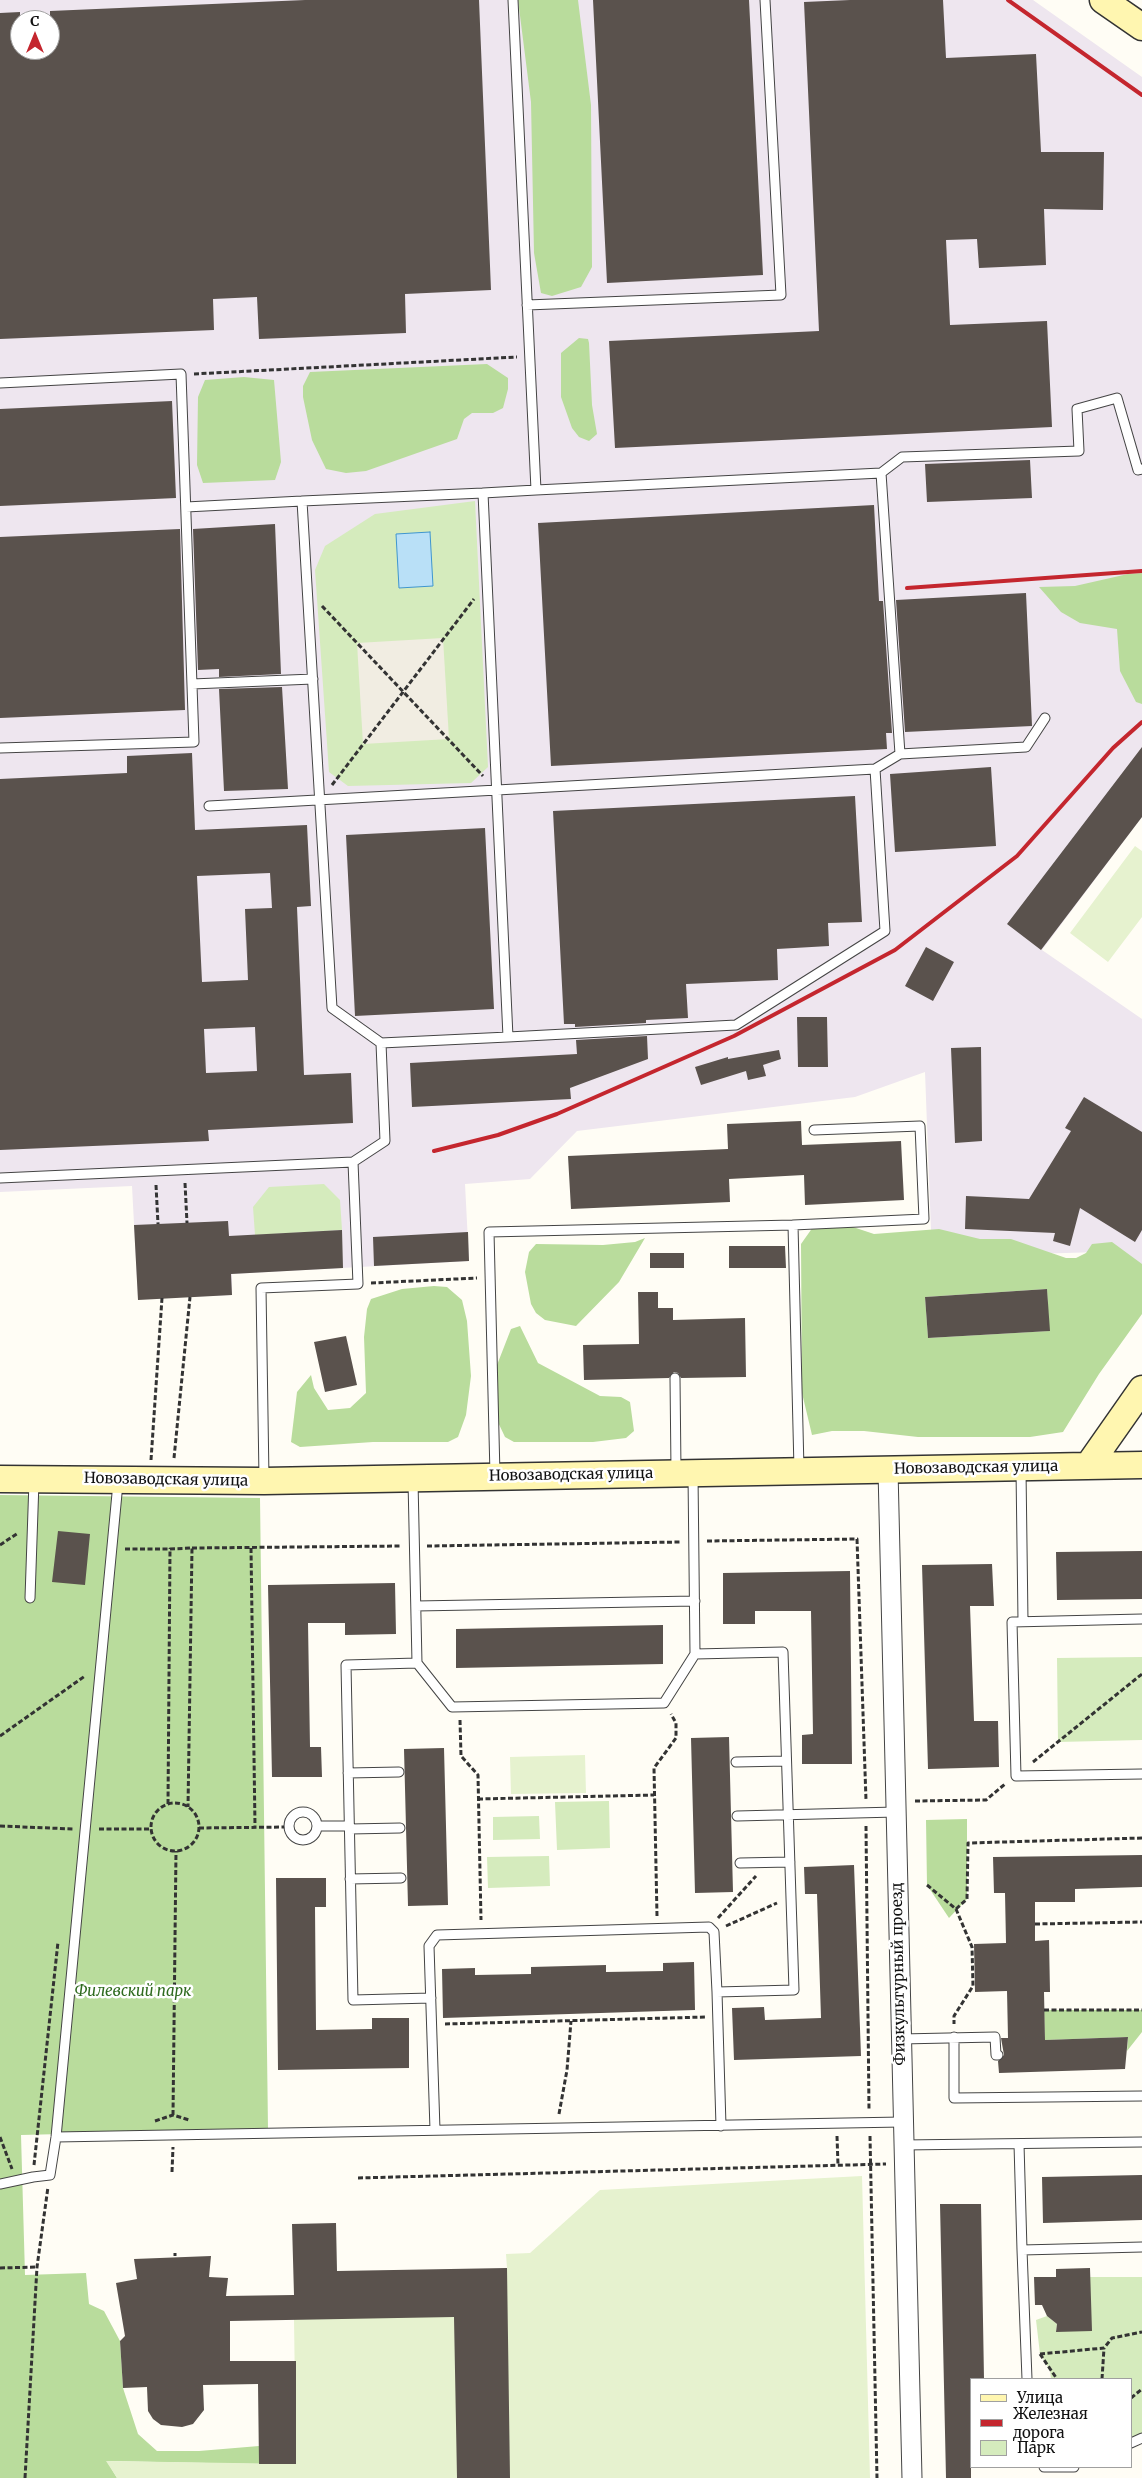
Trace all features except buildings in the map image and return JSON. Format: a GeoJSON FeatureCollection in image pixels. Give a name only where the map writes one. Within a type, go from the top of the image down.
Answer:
{"type":"FeatureCollection","features":[{"type":"Feature","properties":{"kind":"street"},"geometry":{"type":"LineString","coordinates":[[1103,0],[1142,27]]}},
{"type":"Feature","properties":{"kind":"street"},"geometry":{"type":"LineString","coordinates":[[1088,1466],[1142,1389]]}},
{"type":"Feature","properties":{"kind":"street","name":"Новозаводская улица"},"geometry":{"type":"LineString","coordinates":[[0,1478],[264,1481],[1142,1465]]}},
{"type":"Feature","properties":{"kind":"street","name":"Физкультурный проезд"},"geometry":{"type":"LineString","coordinates":[[888,1470],[900,2039],[912,2478]]}},
{"type":"Feature","properties":{"kind":"lane"},"geometry":{"type":"LineString","coordinates":[[513,0],[536,490]]}},
{"type":"Feature","properties":{"kind":"lane"},"geometry":{"type":"LineString","coordinates":[[527,305],[782,295],[766,0]]}},
{"type":"Feature","properties":{"kind":"lane"},"geometry":{"type":"LineString","coordinates":[[0,383],[181,374],[194,742],[0,748]]}},
{"type":"Feature","properties":{"kind":"lane"},"geometry":{"type":"LineString","coordinates":[[186,507],[881,474],[902,457],[1080,451],[1077,410],[1117,398],[1138,470],[1142,469]]}},
{"type":"Feature","properties":{"kind":"lane"},"geometry":{"type":"LineString","coordinates":[[881,474],[900,754]]}},
{"type":"Feature","properties":{"kind":"lane"},"geometry":{"type":"LineString","coordinates":[[483,493],[508,1037]]}},
{"type":"Feature","properties":{"kind":"lane"},"geometry":{"type":"LineString","coordinates":[[302,501],[332,1008],[381,1043],[736,1025],[885,931],[875,770]]}},
{"type":"Feature","properties":{"kind":"lane"},"geometry":{"type":"LineString","coordinates":[[192,684],[313,679]]}},
{"type":"Feature","properties":{"kind":"lane"},"geometry":{"type":"LineString","coordinates":[[209,806],[875,770],[900,754],[1026,746],[1045,718]]}},
{"type":"Feature","properties":{"kind":"lane"},"geometry":{"type":"LineString","coordinates":[[0,1178],[353,1162],[385,1141],[381,1043]]}},
{"type":"Feature","properties":{"kind":"lane"},"geometry":{"type":"LineString","coordinates":[[495,1477],[489,1232],[924,1219],[920,1126],[814,1130]]}},
{"type":"Feature","properties":{"kind":"lane"},"geometry":{"type":"LineString","coordinates":[[264,1481],[261,1288],[358,1284],[353,1162]]}},
{"type":"Feature","properties":{"kind":"lane"},"geometry":{"type":"LineString","coordinates":[[793,1224],[799,1471]]}},
{"type":"Feature","properties":{"kind":"lane"},"geometry":{"type":"LineString","coordinates":[[413,1478],[417,1663],[452,1707],[664,1703],[696,1654],[695,1601],[675,1378]]}},
{"type":"Feature","properties":{"kind":"lane"},"geometry":{"type":"LineString","coordinates":[[1021,1468],[1023,1621]]}},
{"type":"Feature","properties":{"kind":"lane"},"geometry":{"type":"LineString","coordinates":[[30,1598],[34,1478]]}},
{"type":"Feature","properties":{"kind":"lane"},"geometry":{"type":"LineString","coordinates":[[0,2184],[50,2175],[56,2136],[119,1480]]}},
{"type":"Feature","properties":{"kind":"lane"},"geometry":{"type":"LineString","coordinates":[[416,1606],[695,1601]]}},
{"type":"Feature","properties":{"kind":"lane"},"geometry":{"type":"LineString","coordinates":[[1142,1619],[1012,1622],[1016,1776],[1142,1774]]}},
{"type":"Feature","properties":{"kind":"lane"},"geometry":{"type":"LineString","coordinates":[[696,1654],[783,1652],[794,1990],[717,1992]]}},
{"type":"Feature","properties":{"kind":"lane"},"geometry":{"type":"LineString","coordinates":[[417,1663],[346,1665],[353,2000],[431,1998]]}},
{"type":"Feature","properties":{"kind":"lane"},"geometry":{"type":"LineString","coordinates":[[736,1762],[786,1761]]}},
{"type":"Feature","properties":{"kind":"lane"},"geometry":{"type":"LineString","coordinates":[[348,1773],[398,1772]]}},
{"type":"Feature","properties":{"kind":"lane"},"geometry":{"type":"LineString","coordinates":[[300,1812],[312,1815],[318,1826],[316,1833],[307,1840],[294,1838],[289,1827],[294,1815],[300,1812]]}},
{"type":"Feature","properties":{"kind":"lane"},"geometry":{"type":"LineString","coordinates":[[737,1816],[896,1812]]}},
{"type":"Feature","properties":{"kind":"lane"},"geometry":{"type":"LineString","coordinates":[[318,1826],[400,1828]]}},
{"type":"Feature","properties":{"kind":"lane"},"geometry":{"type":"LineString","coordinates":[[740,1863],[790,1862]]}},
{"type":"Feature","properties":{"kind":"lane"},"geometry":{"type":"LineString","coordinates":[[350,1879],[400,1878]]}},
{"type":"Feature","properties":{"kind":"lane"},"geometry":{"type":"LineString","coordinates":[[435,2130],[429,1946],[437,1935],[658,1928],[712,1930],[717,1992],[721,2126]]}},
{"type":"Feature","properties":{"kind":"lane"},"geometry":{"type":"LineString","coordinates":[[954,2037],[954,2098],[1142,2096]]}},
{"type":"Feature","properties":{"kind":"lane"},"geometry":{"type":"LineString","coordinates":[[900,2039],[996,2037],[996,2055],[998,2055]]}},
{"type":"Feature","properties":{"kind":"lane"},"geometry":{"type":"LineString","coordinates":[[56,2136],[902,2122]]}},
{"type":"Feature","properties":{"kind":"lane"},"geometry":{"type":"LineString","coordinates":[[903,2154],[1019,2144],[1142,2142]]}},
{"type":"Feature","properties":{"kind":"lane"},"geometry":{"type":"LineString","coordinates":[[1019,2144],[1027,2378]]}},
{"type":"Feature","properties":{"kind":"lane"},"geometry":{"type":"LineString","coordinates":[[1022,2250],[1142,2248]]}},
{"type":"Feature","properties":{"kind":"path"},"geometry":{"type":"LineString","coordinates":[[181,374],[530,357]]}},
{"type":"Feature","properties":{"kind":"path"},"geometry":{"type":"LineString","coordinates":[[321,800],[487,583]]}},
{"type":"Feature","properties":{"kind":"path"},"geometry":{"type":"LineString","coordinates":[[308,591],[497,791]]}},
{"type":"Feature","properties":{"kind":"path"},"geometry":{"type":"LineString","coordinates":[[184,1170],[187,1223]]}},
{"type":"Feature","properties":{"kind":"path"},"geometry":{"type":"LineString","coordinates":[[155,1171],[158,1224]]}},
{"type":"Feature","properties":{"kind":"path"},"geometry":{"type":"LineString","coordinates":[[358,1284],[490,1277]]}},
{"type":"Feature","properties":{"kind":"path"},"geometry":{"type":"LineString","coordinates":[[160,1480],[190,1297]]}},
{"type":"Feature","properties":{"kind":"path"},"geometry":{"type":"LineString","coordinates":[[160,1480],[162,1298]]}},
{"type":"Feature","properties":{"kind":"path"},"geometry":{"type":"LineString","coordinates":[[112,1549],[192,1548],[188,1807]]}},
{"type":"Feature","properties":{"kind":"path"},"geometry":{"type":"LineString","coordinates":[[251,1548],[255,1826]]}},
{"type":"Feature","properties":{"kind":"path"},"geometry":{"type":"LineString","coordinates":[[168,1804],[170,1549]]}},
{"type":"Feature","properties":{"kind":"path"},"geometry":{"type":"LineString","coordinates":[[916,1801],[986,1800],[1142,1674]]}},
{"type":"Feature","properties":{"kind":"path"},"geometry":{"type":"LineString","coordinates":[[0,1736],[84,1676]]}},
{"type":"Feature","properties":{"kind":"path"},"geometry":{"type":"LineString","coordinates":[[658,1928],[654,1768],[676,1738],[676,1723],[664,1703]]}},
{"type":"Feature","properties":{"kind":"path"},"geometry":{"type":"LineString","coordinates":[[460,1707],[461,1756],[478,1775],[482,1934]]}},
{"type":"Feature","properties":{"kind":"path"},"geometry":{"type":"LineString","coordinates":[[478,1799],[654,1795]]}},
{"type":"Feature","properties":{"kind":"path"},"geometry":{"type":"LineString","coordinates":[[178,1803],[188,1807],[197,1816],[199,1828],[196,1839],[188,1848],[176,1851],[167,1849],[158,1844],[151,1829],[154,1817],[168,1804],[178,1803]]}},
{"type":"Feature","properties":{"kind":"path"},"geometry":{"type":"LineString","coordinates":[[0,1826],[151,1829]]}},
{"type":"Feature","properties":{"kind":"path"},"geometry":{"type":"LineString","coordinates":[[199,1828],[289,1827]]}},
{"type":"Feature","properties":{"kind":"path"},"geometry":{"type":"LineString","coordinates":[[956,1909],[967,1899],[968,1843],[1142,1838]]}},
{"type":"Feature","properties":{"kind":"path"},"geometry":{"type":"LineString","coordinates":[[173,2115],[176,1851]]}},
{"type":"Feature","properties":{"kind":"path"},"geometry":{"type":"LineString","coordinates":[[712,1930],[769,1862]]}},
{"type":"Feature","properties":{"kind":"path"},"geometry":{"type":"LineString","coordinates":[[927,1885],[956,1909],[972,1946],[973,1986],[954,2016],[954,2037]]}},
{"type":"Feature","properties":{"kind":"path"},"geometry":{"type":"LineString","coordinates":[[712,1930],[791,1897]]}},
{"type":"Feature","properties":{"kind":"path"},"geometry":{"type":"LineString","coordinates":[[1035,1924],[1142,1922]]}},
{"type":"Feature","properties":{"kind":"path"},"geometry":{"type":"LineString","coordinates":[[1044,2010],[1142,2010]]}},
{"type":"Feature","properties":{"kind":"path"},"geometry":{"type":"LineString","coordinates":[[432,2025],[717,2017]]}},
{"type":"Feature","properties":{"kind":"path"},"geometry":{"type":"LineString","coordinates":[[556,2128],[567,2070],[571,2021]]}},
{"type":"Feature","properties":{"kind":"path"},"geometry":{"type":"LineString","coordinates":[[836,2124],[838,2165]]}},
{"type":"Feature","properties":{"kind":"path"},"geometry":{"type":"LineString","coordinates":[[172,2172],[173,2135]]}},
{"type":"Feature","properties":{"kind":"path"},"geometry":{"type":"LineString","coordinates":[[0,2137],[18,2180]]}},
{"type":"Feature","properties":{"kind":"path"},"geometry":{"type":"LineString","coordinates":[[358,2178],[838,2165],[903,2154]]}},
{"type":"Feature","properties":{"kind":"path"},"geometry":{"type":"LineString","coordinates":[[25,2478],[37,2267],[50,2175]]}},
{"type":"Feature","properties":{"kind":"path"},"geometry":{"type":"LineString","coordinates":[[0,2268],[37,2267]]}},
{"type":"Feature","properties":{"kind":"path"},"geometry":{"type":"LineString","coordinates":[[1102,2378],[1104,2348],[1112,2338],[1142,2332]]}},
{"type":"Feature","properties":{"kind":"path"},"geometry":{"type":"LineString","coordinates":[[1026,2355],[1104,2348]]}},
{"type":"Feature","properties":{"kind":"path"},"geometry":{"type":"LineString","coordinates":[[1040,2354],[1056,2378]]}},
{"type":"Feature","properties":{"kind":"path"},"geometry":{"type":"LineString","coordinates":[[1132,2397],[1142,2389]]}},
{"type":"Feature","properties":{"kind":"shaded area"},"geometry":{"type":"Polygon","coordinates":[[[0,0],[1033,0],[1142,77],[1142,817],[1042,950],[1142,1019],[1142,1282],[1099,1252],[932,1257],[925,1072],[855,1097],[577,1131],[530,1179],[465,1184],[469,1261],[232,1274],[232,1295],[138,1299],[132,1186],[0,1192],[0,0]]]}},
{"type":"Feature","properties":{"kind":"shaded area"},"geometry":{"type":"Polygon","coordinates":[[[443,638],[449,739],[363,744],[357,643],[443,638]]]}},
{"type":"Feature","properties":{"kind":"green space"},"geometry":{"type":"Polygon","coordinates":[[[518,0],[578,0],[591,105],[592,267],[581,287],[552,296],[541,293],[534,253],[531,102],[518,0]]]}},
{"type":"Feature","properties":{"kind":"green space"},"geometry":{"type":"Polygon","coordinates":[[[579,338],[588,339],[589,343],[592,405],[597,434],[589,441],[579,437],[572,428],[561,397],[561,353],[579,338]]]}},
{"type":"Feature","properties":{"kind":"green space"},"geometry":{"type":"Polygon","coordinates":[[[487,364],[508,378],[508,389],[503,408],[493,413],[472,413],[464,419],[457,439],[366,471],[346,473],[326,469],[312,440],[303,397],[303,386],[310,372],[487,364]]]}},
{"type":"Feature","properties":{"kind":"green space"},"geometry":{"type":"Polygon","coordinates":[[[244,377],[274,380],[281,462],[275,480],[203,483],[197,465],[198,397],[205,380],[244,377]]]}},
{"type":"Feature","properties":{"kind":"green space"},"geometry":{"type":"Polygon","coordinates":[[[475,501],[488,767],[471,783],[348,786],[329,772],[315,570],[325,546],[375,514],[475,501]]]}},
{"type":"Feature","properties":{"kind":"green space"},"geometry":{"type":"Polygon","coordinates":[[[1142,573],[1142,704],[1136,702],[1120,671],[1117,629],[1080,623],[1061,612],[1039,587],[1075,586],[1128,574],[1142,573]]]}},
{"type":"Feature","properties":{"kind":"green space"},"geometry":{"type":"Polygon","coordinates":[[[1135,846],[1142,851],[1142,917],[1108,962],[1070,933],[1135,846]]]}},
{"type":"Feature","properties":{"kind":"green space"},"geometry":{"type":"Polygon","coordinates":[[[324,1184],[340,1200],[342,1230],[255,1235],[253,1207],[269,1187],[324,1184]]]}},
{"type":"Feature","properties":{"kind":"green space"},"geometry":{"type":"Polygon","coordinates":[[[813,1227],[853,1227],[874,1234],[939,1229],[980,1239],[1011,1239],[1066,1258],[1076,1258],[1086,1253],[1092,1244],[1112,1242],[1142,1264],[1142,1314],[1099,1374],[1063,1432],[1030,1437],[918,1437],[864,1431],[832,1431],[812,1435],[802,1393],[801,1244],[813,1227]],[[1047,1289],[925,1297],[928,1338],[1049,1331],[1047,1289]]]}},
{"type":"Feature","properties":{"kind":"green space"},"geometry":{"type":"Polygon","coordinates":[[[645,1238],[619,1282],[576,1326],[545,1320],[536,1313],[531,1304],[525,1272],[529,1252],[536,1244],[603,1245],[635,1242],[645,1238]]]}},
{"type":"Feature","properties":{"kind":"green space"},"geometry":{"type":"Polygon","coordinates":[[[434,1286],[447,1287],[462,1300],[467,1321],[471,1376],[466,1415],[458,1437],[448,1442],[373,1442],[300,1447],[291,1442],[297,1392],[311,1375],[314,1388],[328,1410],[350,1408],[366,1393],[364,1337],[367,1309],[371,1299],[402,1289],[434,1286]]]}},
{"type":"Feature","properties":{"kind":"green space"},"geometry":{"type":"Polygon","coordinates":[[[520,1326],[538,1363],[600,1396],[621,1397],[630,1402],[634,1431],[626,1438],[593,1442],[514,1442],[505,1437],[496,1418],[497,1365],[511,1329],[520,1326]]]}},
{"type":"Feature","properties":{"kind":"green space","name":"Филевский парк"},"geometry":{"type":"Polygon","coordinates":[[[0,1495],[260,1498],[268,2129],[21,2135],[25,2275],[86,2273],[89,2304],[104,2311],[120,2341],[123,2388],[138,2434],[157,2451],[199,2451],[259,2446],[259,2464],[107,2461],[117,2478],[0,2478],[0,1495]]]}},
{"type":"Feature","properties":{"kind":"green space"},"geometry":{"type":"Polygon","coordinates":[[[1142,1657],[1142,1740],[1058,1742],[1057,1658],[1142,1657]]]}},
{"type":"Feature","properties":{"kind":"green space"},"geometry":{"type":"Polygon","coordinates":[[[585,1755],[586,1793],[511,1794],[510,1757],[585,1755]]]}},
{"type":"Feature","properties":{"kind":"green space"},"geometry":{"type":"Polygon","coordinates":[[[609,1801],[610,1848],[557,1850],[555,1802],[609,1801]]]}},
{"type":"Feature","properties":{"kind":"green space"},"geometry":{"type":"Polygon","coordinates":[[[539,1816],[540,1839],[493,1840],[493,1817],[539,1816]]]}},
{"type":"Feature","properties":{"kind":"green space"},"geometry":{"type":"Polygon","coordinates":[[[967,1819],[967,1899],[949,1918],[927,1885],[926,1820],[967,1819]]]}},
{"type":"Feature","properties":{"kind":"green space"},"geometry":{"type":"Polygon","coordinates":[[[549,1856],[550,1886],[488,1888],[487,1857],[549,1856]]]}},
{"type":"Feature","properties":{"kind":"green space"},"geometry":{"type":"Polygon","coordinates":[[[1044,2010],[1142,2010],[1142,2032],[1127,2051],[1128,2037],[1045,2040],[1044,2010]]]}},
{"type":"Feature","properties":{"kind":"green space"},"geometry":{"type":"Polygon","coordinates":[[[862,2176],[870,2478],[117,2478],[106,2461],[296,2464],[294,2319],[507,2268],[506,2254],[530,2253],[600,2190],[862,2176]]]}},
{"type":"Feature","properties":{"kind":"green space"},"geometry":{"type":"Polygon","coordinates":[[[1090,2277],[1142,2277],[1142,2438],[1132,2443],[1132,2378],[1051,2378],[1050,2370],[1040,2354],[1036,2320],[1047,2316],[1057,2324],[1056,2332],[1090,2277]]]}},
{"type":"Feature","properties":{"kind":"water"},"geometry":{"type":"Polygon","coordinates":[[[430,532],[433,586],[399,588],[396,534],[430,532]]]}},
{"type":"Feature","properties":{"kind":"railway"},"geometry":{"type":"LineString","coordinates":[[1008,0],[1142,95]]}},
{"type":"Feature","properties":{"kind":"railway"},"geometry":{"type":"LineString","coordinates":[[907,588],[1142,571]]}},
{"type":"Feature","properties":{"kind":"railway"},"geometry":{"type":"LineString","coordinates":[[434,1151],[498,1135],[557,1114],[734,1036],[895,950],[1017,856],[1113,748],[1142,722]]}}]}
